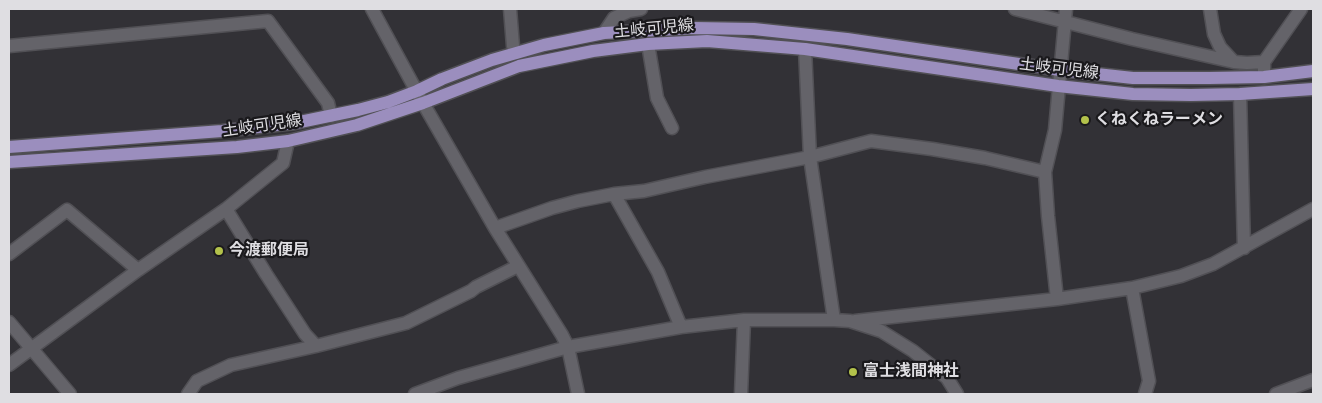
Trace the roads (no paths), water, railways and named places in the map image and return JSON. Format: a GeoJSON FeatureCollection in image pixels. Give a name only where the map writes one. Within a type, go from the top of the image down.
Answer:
{"type":"FeatureCollection","features":[{"type":"Feature","properties":{"kind":"main road","name":"土岐可児線"},"geometry":{"type":"LineString","coordinates":[[9,148],[222,131],[295,123],[388,102],[492,60],[544,45],[604,33],[694,28],[754,29],[846,39],[1060,70],[1133,78],[1264,77],[1313,72]]}},
{"type":"Feature","properties":{"kind":"main road","name":"土岐可児線"},"geometry":{"type":"LineString","coordinates":[[9,162],[237,147],[288,141],[357,125],[423,103],[519,66],[593,51],[648,44],[706,41],[805,49],[1058,86],[1134,94],[1240,94],[1313,88]]}},
{"type":"Feature","properties":{"kind":"street"},"geometry":{"type":"LineString","coordinates":[[372,9],[423,103],[495,228],[562,335],[568,347],[578,394]]}},
{"type":"Feature","properties":{"kind":"street"},"geometry":{"type":"LineString","coordinates":[[510,9],[512,46],[516,53]]}},
{"type":"Feature","properties":{"kind":"street"},"geometry":{"type":"LineString","coordinates":[[604,33],[614,18],[636,9]]}},
{"type":"Feature","properties":{"kind":"street"},"geometry":{"type":"LineString","coordinates":[[1015,9],[1065,15],[1132,39],[1234,62],[1247,64],[1264,62]]}},
{"type":"Feature","properties":{"kind":"street"},"geometry":{"type":"LineString","coordinates":[[1210,9],[1214,34],[1220,47],[1234,62]]}},
{"type":"Feature","properties":{"kind":"street"},"geometry":{"type":"LineString","coordinates":[[1264,77],[1264,62],[1301,9]]}},
{"type":"Feature","properties":{"kind":"street"},"geometry":{"type":"LineString","coordinates":[[1057,299],[1045,172],[1054,130],[1065,15]]}},
{"type":"Feature","properties":{"kind":"street"},"geometry":{"type":"LineString","coordinates":[[9,46],[268,21],[328,103],[331,116]]}},
{"type":"Feature","properties":{"kind":"street"},"geometry":{"type":"LineString","coordinates":[[648,44],[658,98],[672,128]]}},
{"type":"Feature","properties":{"kind":"street"},"geometry":{"type":"LineString","coordinates":[[805,49],[810,157],[834,320]]}},
{"type":"Feature","properties":{"kind":"street"},"geometry":{"type":"LineString","coordinates":[[1240,94],[1244,248]]}},
{"type":"Feature","properties":{"kind":"street"},"geometry":{"type":"LineString","coordinates":[[9,365],[138,270],[226,210],[283,163],[288,141]]}},
{"type":"Feature","properties":{"kind":"street"},"geometry":{"type":"LineString","coordinates":[[495,228],[578,201],[614,194],[644,191],[810,157],[871,142],[932,149],[985,158],[1045,172]]}},
{"type":"Feature","properties":{"kind":"street"},"geometry":{"type":"LineString","coordinates":[[614,194],[658,272],[681,326]]}},
{"type":"Feature","properties":{"kind":"street"},"geometry":{"type":"LineString","coordinates":[[415,394],[458,378],[568,347],[681,326],[744,320],[850,321],[1057,299],[1132,288],[1182,276],[1213,264],[1313,209]]}},
{"type":"Feature","properties":{"kind":"street"},"geometry":{"type":"LineString","coordinates":[[9,254],[67,210],[138,270]]}},
{"type":"Feature","properties":{"kind":"street"},"geometry":{"type":"LineString","coordinates":[[226,210],[295,319],[316,346]]}},
{"type":"Feature","properties":{"kind":"street"},"geometry":{"type":"LineString","coordinates":[[188,394],[197,381],[231,365],[406,323],[518,266]]}},
{"type":"Feature","properties":{"kind":"street"},"geometry":{"type":"LineString","coordinates":[[1132,288],[1149,381],[1145,394]]}},
{"type":"Feature","properties":{"kind":"street"},"geometry":{"type":"LineString","coordinates":[[741,394],[744,320]]}},
{"type":"Feature","properties":{"kind":"street"},"geometry":{"type":"LineString","coordinates":[[850,321],[881,331],[914,351],[947,378],[957,394]]}},
{"type":"Feature","properties":{"kind":"street"},"geometry":{"type":"LineString","coordinates":[[9,322],[70,394]]}},
{"type":"Feature","properties":{"kind":"street"},"geometry":{"type":"LineString","coordinates":[[1276,394],[1313,380]]}},
{"type":"Feature","properties":{"kind":"place","name":"くねくねラーメン"},"geometry":{"type":"Point","coordinates":[1085,120]}},
{"type":"Feature","properties":{"kind":"place","name":"今渡郵便局"},"geometry":{"type":"Point","coordinates":[219,251]}},
{"type":"Feature","properties":{"kind":"place","name":"富士浅間神社"},"geometry":{"type":"Point","coordinates":[853,372]}}]}
